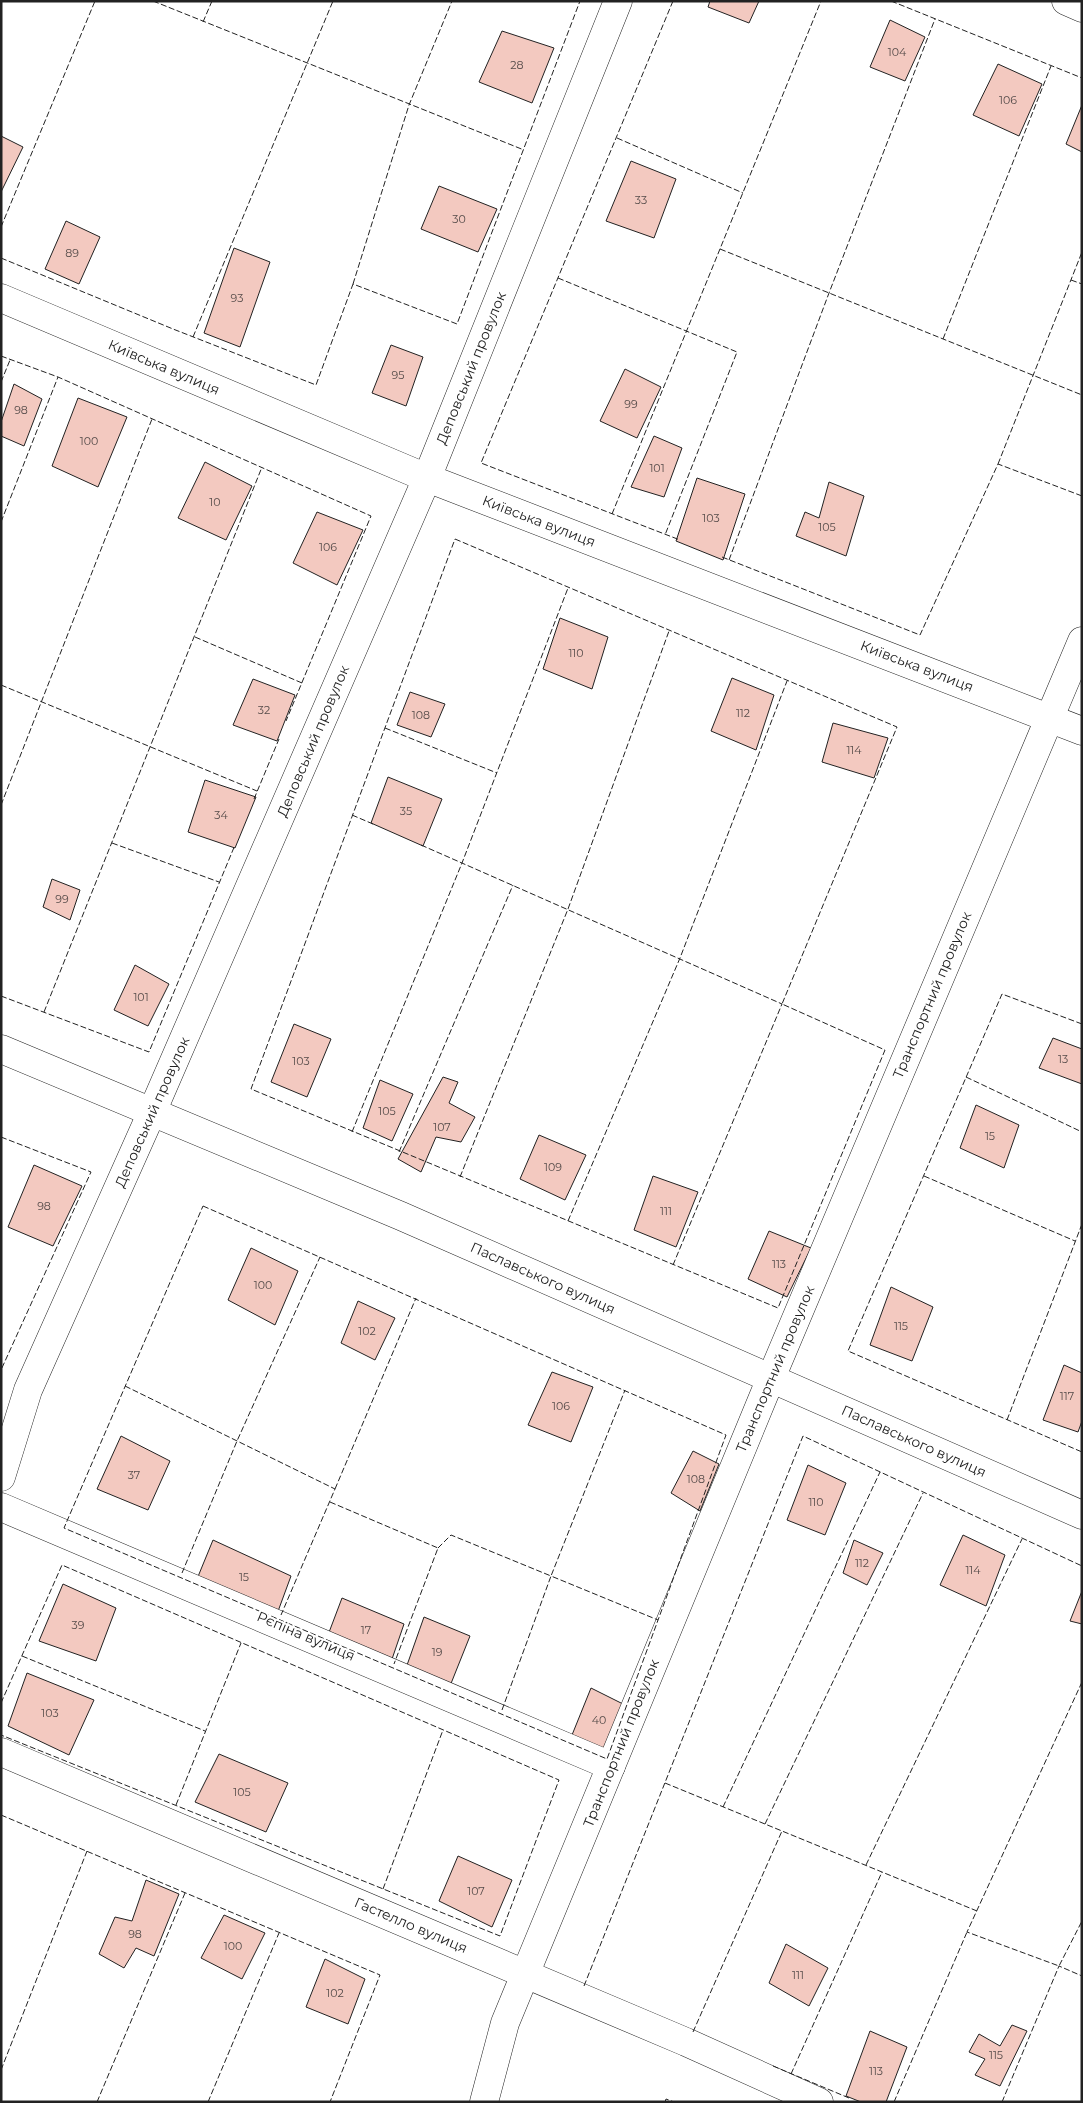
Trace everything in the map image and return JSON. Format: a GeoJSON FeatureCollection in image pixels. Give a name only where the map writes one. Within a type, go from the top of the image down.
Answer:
{"type":"FeatureCollection","features":[{"type":"Feature","properties":{"kind":"street","name":"Деповський провулок"},"geometry":{"type":"LineString","coordinates":[[1,1477],[28,1390],[152,1112],[427,478],[618,1]]}},
{"type":"Feature","properties":{"kind":"street"},"geometry":{"type":"LineString","coordinates":[[1066,1],[1082,8]]}},
{"type":"Feature","properties":{"kind":"street","name":"Київська вулиця"},"geometry":{"type":"LineString","coordinates":[[1,298],[427,478],[1048,716],[1082,731]]}},
{"type":"Feature","properties":{"kind":"street","name":"Транспортний провулок"},"geometry":{"type":"LineString","coordinates":[[484,2102],[505,2023],[771,1378],[1048,716],[1082,641]]}},
{"type":"Feature","properties":{"kind":"street","name":"Паславського вулиця"},"geometry":{"type":"LineString","coordinates":[[1,1049],[401,1216],[1082,1515]]}},
{"type":"Feature","properties":{"kind":"street","name":"Рєпіна вулиця"},"geometry":{"type":"LineString","coordinates":[[1,1507],[611,1766]]}},
{"type":"Feature","properties":{"kind":"street","name":"Гастелло вулиця"},"geometry":{"type":"LineString","coordinates":[[1,1752],[526,1973],[819,2102]]}},
{"type":"Feature","properties":{"kind":"building"},"geometry":{"type":"Polygon","coordinates":[[[710,1],[759,1],[749,23],[708,7],[710,1]]]}},
{"type":"Feature","properties":{"kind":"building"},"geometry":{"type":"Polygon","coordinates":[[[890,20],[925,37],[905,81],[870,67],[890,20]]]}},
{"type":"Feature","properties":{"kind":"building"},"geometry":{"type":"Polygon","coordinates":[[[502,31],[554,48],[532,103],[479,82],[502,31]]]}},
{"type":"Feature","properties":{"kind":"building"},"geometry":{"type":"Polygon","coordinates":[[[998,64],[1042,84],[1019,136],[973,115],[998,64]]]}},
{"type":"Feature","properties":{"kind":"building"},"geometry":{"type":"Polygon","coordinates":[[[1082,105],[1082,152],[1066,144],[1082,105]]]}},
{"type":"Feature","properties":{"kind":"building"},"geometry":{"type":"Polygon","coordinates":[[[1,136],[23,147],[1,192],[1,136]]]}},
{"type":"Feature","properties":{"kind":"building"},"geometry":{"type":"Polygon","coordinates":[[[631,161],[676,179],[654,238],[606,221],[631,161]]]}},
{"type":"Feature","properties":{"kind":"building"},"geometry":{"type":"Polygon","coordinates":[[[439,186],[497,209],[478,252],[421,229],[439,186]]]}},
{"type":"Feature","properties":{"kind":"building"},"geometry":{"type":"Polygon","coordinates":[[[66,221],[100,237],[79,284],[45,269],[66,221]]]}},
{"type":"Feature","properties":{"kind":"building"},"geometry":{"type":"Polygon","coordinates":[[[234,248],[270,262],[240,347],[204,333],[234,248]]]}},
{"type":"Feature","properties":{"kind":"building"},"geometry":{"type":"Polygon","coordinates":[[[391,345],[423,357],[406,406],[372,393],[391,345]]]}},
{"type":"Feature","properties":{"kind":"building"},"geometry":{"type":"Polygon","coordinates":[[[625,369],[661,387],[637,438],[600,421],[625,369]]]}},
{"type":"Feature","properties":{"kind":"building"},"geometry":{"type":"Polygon","coordinates":[[[14,384],[42,399],[24,446],[1,436],[1,422],[14,384]]]}},
{"type":"Feature","properties":{"kind":"building"},"geometry":{"type":"Polygon","coordinates":[[[78,398],[127,417],[98,487],[52,466],[78,398]]]}},
{"type":"Feature","properties":{"kind":"building"},"geometry":{"type":"Polygon","coordinates":[[[654,436],[682,448],[664,497],[631,487],[654,436]]]}},
{"type":"Feature","properties":{"kind":"building"},"geometry":{"type":"Polygon","coordinates":[[[205,462],[252,486],[226,540],[178,518],[205,462]]]}},
{"type":"Feature","properties":{"kind":"building"},"geometry":{"type":"Polygon","coordinates":[[[697,478],[745,494],[723,560],[676,541],[697,478]]]}},
{"type":"Feature","properties":{"kind":"building"},"geometry":{"type":"Polygon","coordinates":[[[829,482],[864,496],[846,556],[796,536],[805,512],[819,518],[829,482]]]}},
{"type":"Feature","properties":{"kind":"building"},"geometry":{"type":"Polygon","coordinates":[[[317,512],[363,530],[337,585],[293,563],[317,512]]]}},
{"type":"Feature","properties":{"kind":"building"},"geometry":{"type":"Polygon","coordinates":[[[560,618],[608,637],[592,689],[543,669],[560,618]]]}},
{"type":"Feature","properties":{"kind":"building"},"geometry":{"type":"Polygon","coordinates":[[[732,678],[774,695],[756,750],[711,731],[732,678]]]}},
{"type":"Feature","properties":{"kind":"building"},"geometry":{"type":"Polygon","coordinates":[[[253,679],[295,695],[277,741],[233,725],[253,679]]]}},
{"type":"Feature","properties":{"kind":"building"},"geometry":{"type":"Polygon","coordinates":[[[410,692],[445,704],[431,737],[397,725],[410,692]]]}},
{"type":"Feature","properties":{"kind":"building"},"geometry":{"type":"Polygon","coordinates":[[[833,723],[888,738],[874,778],[822,762],[833,723]]]}},
{"type":"Feature","properties":{"kind":"building"},"geometry":{"type":"Polygon","coordinates":[[[388,777],[442,799],[423,846],[371,823],[388,777]]]}},
{"type":"Feature","properties":{"kind":"building"},"geometry":{"type":"Polygon","coordinates":[[[205,780],[256,797],[235,848],[188,832],[205,780]]]}},
{"type":"Feature","properties":{"kind":"building"},"geometry":{"type":"Polygon","coordinates":[[[52,879],[80,890],[70,920],[43,907],[52,879]]]}},
{"type":"Feature","properties":{"kind":"building"},"geometry":{"type":"Polygon","coordinates":[[[135,965],[169,984],[148,1026],[114,1010],[135,965]]]}},
{"type":"Feature","properties":{"kind":"building"},"geometry":{"type":"Polygon","coordinates":[[[294,1024],[331,1039],[307,1097],[271,1082],[294,1024]]]}},
{"type":"Feature","properties":{"kind":"building"},"geometry":{"type":"Polygon","coordinates":[[[1053,1038],[1082,1049],[1082,1084],[1039,1068],[1053,1038]]]}},
{"type":"Feature","properties":{"kind":"building"},"geometry":{"type":"Polygon","coordinates":[[[443,1077],[458,1082],[449,1103],[475,1117],[461,1142],[436,1137],[421,1172],[398,1159],[443,1077]]]}},
{"type":"Feature","properties":{"kind":"building"},"geometry":{"type":"Polygon","coordinates":[[[380,1080],[413,1094],[392,1141],[363,1128],[380,1080]]]}},
{"type":"Feature","properties":{"kind":"building"},"geometry":{"type":"Polygon","coordinates":[[[976,1105],[1019,1125],[1004,1168],[960,1148],[976,1105]]]}},
{"type":"Feature","properties":{"kind":"building"},"geometry":{"type":"Polygon","coordinates":[[[539,1135],[586,1155],[565,1200],[520,1179],[539,1135]]]}},
{"type":"Feature","properties":{"kind":"building"},"geometry":{"type":"Polygon","coordinates":[[[34,1165],[82,1186],[53,1246],[8,1227],[34,1165]]]}},
{"type":"Feature","properties":{"kind":"building"},"geometry":{"type":"Polygon","coordinates":[[[653,1176],[698,1192],[676,1247],[634,1230],[653,1176]]]}},
{"type":"Feature","properties":{"kind":"building"},"geometry":{"type":"Polygon","coordinates":[[[769,1231],[811,1248],[787,1297],[748,1279],[769,1231]]]}},
{"type":"Feature","properties":{"kind":"building"},"geometry":{"type":"Polygon","coordinates":[[[251,1248],[298,1271],[275,1325],[228,1300],[251,1248]]]}},
{"type":"Feature","properties":{"kind":"building"},"geometry":{"type":"Polygon","coordinates":[[[891,1287],[933,1307],[912,1361],[870,1345],[891,1287]]]}},
{"type":"Feature","properties":{"kind":"building"},"geometry":{"type":"Polygon","coordinates":[[[358,1301],[395,1318],[375,1360],[341,1343],[358,1301]]]}},
{"type":"Feature","properties":{"kind":"building"},"geometry":{"type":"Polygon","coordinates":[[[1064,1365],[1082,1373],[1082,1421],[1078,1432],[1043,1420],[1064,1365]]]}},
{"type":"Feature","properties":{"kind":"building"},"geometry":{"type":"Polygon","coordinates":[[[552,1372],[593,1387],[571,1442],[528,1425],[552,1372]]]}},
{"type":"Feature","properties":{"kind":"building"},"geometry":{"type":"Polygon","coordinates":[[[121,1436],[170,1461],[148,1510],[97,1489],[121,1436]]]}},
{"type":"Feature","properties":{"kind":"building"},"geometry":{"type":"Polygon","coordinates":[[[693,1451],[719,1464],[700,1511],[671,1493],[693,1451]]]}},
{"type":"Feature","properties":{"kind":"building"},"geometry":{"type":"Polygon","coordinates":[[[808,1465],[846,1483],[825,1535],[787,1520],[808,1465]]]}},
{"type":"Feature","properties":{"kind":"building"},"geometry":{"type":"Polygon","coordinates":[[[963,1535],[1005,1555],[986,1606],[940,1585],[963,1535]]]}},
{"type":"Feature","properties":{"kind":"building"},"geometry":{"type":"Polygon","coordinates":[[[213,1540],[291,1576],[277,1614],[197,1579],[213,1540]]]}},
{"type":"Feature","properties":{"kind":"building"},"geometry":{"type":"Polygon","coordinates":[[[854,1540],[883,1553],[867,1585],[843,1573],[854,1540]]]}},
{"type":"Feature","properties":{"kind":"building"},"geometry":{"type":"Polygon","coordinates":[[[63,1584],[116,1608],[96,1661],[39,1641],[63,1584]]]}},
{"type":"Feature","properties":{"kind":"building"},"geometry":{"type":"Polygon","coordinates":[[[1082,1591],[1082,1624],[1070,1621],[1082,1591]]]}},
{"type":"Feature","properties":{"kind":"building"},"geometry":{"type":"Polygon","coordinates":[[[342,1598],[404,1624],[391,1662],[328,1635],[342,1598]]]}},
{"type":"Feature","properties":{"kind":"building"},"geometry":{"type":"Polygon","coordinates":[[[424,1617],[470,1636],[450,1686],[406,1668],[424,1617]]]}},
{"type":"Feature","properties":{"kind":"building"},"geometry":{"type":"Polygon","coordinates":[[[27,1673],[94,1700],[69,1755],[8,1726],[27,1673]]]}},
{"type":"Feature","properties":{"kind":"building"},"geometry":{"type":"Polygon","coordinates":[[[591,1688],[625,1705],[605,1753],[572,1735],[591,1688]]]}},
{"type":"Feature","properties":{"kind":"building"},"geometry":{"type":"Polygon","coordinates":[[[219,1754],[288,1783],[266,1832],[195,1802],[219,1754]]]}},
{"type":"Feature","properties":{"kind":"building"},"geometry":{"type":"Polygon","coordinates":[[[458,1856],[512,1880],[492,1927],[439,1901],[458,1856]]]}},
{"type":"Feature","properties":{"kind":"building"},"geometry":{"type":"Polygon","coordinates":[[[146,1880],[179,1894],[154,1956],[136,1948],[124,1968],[99,1954],[115,1917],[132,1921],[146,1880]]]}},
{"type":"Feature","properties":{"kind":"building"},"geometry":{"type":"Polygon","coordinates":[[[224,1915],[265,1933],[242,1979],[201,1958],[224,1915]]]}},
{"type":"Feature","properties":{"kind":"building"},"geometry":{"type":"Polygon","coordinates":[[[786,1944],[828,1968],[809,2006],[769,1983],[786,1944]]]}},
{"type":"Feature","properties":{"kind":"building"},"geometry":{"type":"Polygon","coordinates":[[[325,1959],[365,1979],[348,2024],[306,2007],[325,1959]]]}},
{"type":"Feature","properties":{"kind":"building"},"geometry":{"type":"Polygon","coordinates":[[[1012,2025],[1027,2031],[1000,2086],[975,2075],[985,2059],[969,2052],[979,2034],[1000,2046],[1012,2025]]]}},
{"type":"Feature","properties":{"kind":"building"},"geometry":{"type":"Polygon","coordinates":[[[870,2031],[907,2047],[886,2102],[861,2102],[846,2096],[870,2031]]]}},
{"type":"Feature","properties":{"kind":"fence"},"geometry":{"type":"LineString","coordinates":[[1,227],[95,1]]}},
{"type":"Feature","properties":{"kind":"fence"},"geometry":{"type":"LineString","coordinates":[[153,1],[524,150]]}},
{"type":"Feature","properties":{"kind":"fence"},"geometry":{"type":"LineString","coordinates":[[203,22],[212,1]]}},
{"type":"Feature","properties":{"kind":"fence"},"geometry":{"type":"LineString","coordinates":[[193,337],[333,1]]}},
{"type":"Feature","properties":{"kind":"fence"},"geometry":{"type":"LineString","coordinates":[[353,284],[409,105],[452,1]]}},
{"type":"Feature","properties":{"kind":"fence"},"geometry":{"type":"LineString","coordinates":[[1,258],[173,329],[316,385],[353,284],[457,324],[580,1]]}},
{"type":"Feature","properties":{"kind":"fence"},"geometry":{"type":"LineString","coordinates":[[673,1],[481,463],[680,540]]}},
{"type":"Feature","properties":{"kind":"fence"},"geometry":{"type":"LineString","coordinates":[[612,514],[821,1]]}},
{"type":"Feature","properties":{"kind":"fence"},"geometry":{"type":"LineString","coordinates":[[891,1],[1082,78]]}},
{"type":"Feature","properties":{"kind":"fence"},"geometry":{"type":"LineString","coordinates":[[729,560],[829,293],[935,19]]}},
{"type":"Feature","properties":{"kind":"fence"},"geometry":{"type":"LineString","coordinates":[[943,339],[1051,66]]}},
{"type":"Feature","properties":{"kind":"fence"},"geometry":{"type":"LineString","coordinates":[[617,138],[743,193]]}},
{"type":"Feature","properties":{"kind":"fence"},"geometry":{"type":"LineString","coordinates":[[720,249],[1082,395]]}},
{"type":"Feature","properties":{"kind":"fence"},"geometry":{"type":"LineString","coordinates":[[998,464],[1082,252]]}},
{"type":"Feature","properties":{"kind":"fence"},"geometry":{"type":"LineString","coordinates":[[558,278],[737,352],[665,535]]}},
{"type":"Feature","properties":{"kind":"fence"},"geometry":{"type":"LineString","coordinates":[[1071,280],[1082,284]]}},
{"type":"Feature","properties":{"kind":"fence"},"geometry":{"type":"LineString","coordinates":[[1,356],[58,377],[371,516],[286,721]]}},
{"type":"Feature","properties":{"kind":"fence"},"geometry":{"type":"LineString","coordinates":[[1,382],[10,360]]}},
{"type":"Feature","properties":{"kind":"fence"},"geometry":{"type":"LineString","coordinates":[[1,522],[58,377]]}},
{"type":"Feature","properties":{"kind":"fence"},"geometry":{"type":"LineString","coordinates":[[1,805],[152,419]]}},
{"type":"Feature","properties":{"kind":"fence"},"geometry":{"type":"LineString","coordinates":[[722,557],[920,635],[998,464],[1082,496]]}},
{"type":"Feature","properties":{"kind":"fence"},"geometry":{"type":"LineString","coordinates":[[44,1012],[262,467]]}},
{"type":"Feature","properties":{"kind":"fence"},"geometry":{"type":"LineString","coordinates":[[455,539],[897,727],[782,1004],[885,1050],[778,1308],[251,1089],[455,539]]}},
{"type":"Feature","properties":{"kind":"fence"},"geometry":{"type":"LineString","coordinates":[[352,1132],[462,863],[568,588]]}},
{"type":"Feature","properties":{"kind":"fence"},"geometry":{"type":"LineString","coordinates":[[460,1177],[568,909],[669,631]]}},
{"type":"Feature","properties":{"kind":"fence"},"geometry":{"type":"LineString","coordinates":[[195,637],[302,683]]}},
{"type":"Feature","properties":{"kind":"fence"},"geometry":{"type":"LineString","coordinates":[[568,1221],[680,958],[787,681]]}},
{"type":"Feature","properties":{"kind":"fence"},"geometry":{"type":"LineString","coordinates":[[1,685],[257,791]]}},
{"type":"Feature","properties":{"kind":"fence"},"geometry":{"type":"LineString","coordinates":[[385,728],[497,773]]}},
{"type":"Feature","properties":{"kind":"fence"},"geometry":{"type":"LineString","coordinates":[[254,799],[279,739]]}},
{"type":"Feature","properties":{"kind":"fence"},"geometry":{"type":"LineString","coordinates":[[352,815],[373,824]]}},
{"type":"Feature","properties":{"kind":"fence"},"geometry":{"type":"LineString","coordinates":[[112,843],[219,882]]}},
{"type":"Feature","properties":{"kind":"fence"},"geometry":{"type":"LineString","coordinates":[[1,996],[149,1052],[235,845]]}},
{"type":"Feature","properties":{"kind":"fence"},"geometry":{"type":"LineString","coordinates":[[421,845],[782,1004],[673,1265]]}},
{"type":"Feature","properties":{"kind":"fence"},"geometry":{"type":"LineString","coordinates":[[399,1152],[513,885]]}},
{"type":"Feature","properties":{"kind":"fence"},"geometry":{"type":"LineString","coordinates":[[1082,1024],[1002,994],[848,1351],[1082,1452]]}},
{"type":"Feature","properties":{"kind":"fence"},"geometry":{"type":"LineString","coordinates":[[966,1077],[1082,1132]]}},
{"type":"Feature","properties":{"kind":"fence"},"geometry":{"type":"LineString","coordinates":[[1,1137],[91,1172],[1,1370]]}},
{"type":"Feature","properties":{"kind":"fence"},"geometry":{"type":"LineString","coordinates":[[924,1176],[1075,1241]]}},
{"type":"Feature","properties":{"kind":"fence"},"geometry":{"type":"LineString","coordinates":[[203,1206],[726,1435],[607,1759],[64,1528],[203,1206]]}},
{"type":"Feature","properties":{"kind":"fence"},"geometry":{"type":"LineString","coordinates":[[1007,1420],[1082,1224]]}},
{"type":"Feature","properties":{"kind":"fence"},"geometry":{"type":"LineString","coordinates":[[182,1573],[237,1441],[320,1257]]}},
{"type":"Feature","properties":{"kind":"fence"},"geometry":{"type":"LineString","coordinates":[[335,1489],[416,1298]]}},
{"type":"Feature","properties":{"kind":"fence"},"geometry":{"type":"LineString","coordinates":[[125,1386],[335,1489],[281,1615]]}},
{"type":"Feature","properties":{"kind":"fence"},"geometry":{"type":"LineString","coordinates":[[438,1548],[451,1535],[551,1576],[625,1390]]}},
{"type":"Feature","properties":{"kind":"fence"},"geometry":{"type":"LineString","coordinates":[[584,1986],[803,1436],[1082,1566]]}},
{"type":"Feature","properties":{"kind":"fence"},"geometry":{"type":"LineString","coordinates":[[723,1807],[880,1472]]}},
{"type":"Feature","properties":{"kind":"fence"},"geometry":{"type":"LineString","coordinates":[[765,1824],[923,1493]]}},
{"type":"Feature","properties":{"kind":"fence"},"geometry":{"type":"LineString","coordinates":[[330,1502],[438,1548],[394,1664]]}},
{"type":"Feature","properties":{"kind":"fence"},"geometry":{"type":"LineString","coordinates":[[866,1865],[1022,1539]]}},
{"type":"Feature","properties":{"kind":"fence"},"geometry":{"type":"LineString","coordinates":[[1,1703],[62,1565],[559,1780],[500,1936],[1,1735]]}},
{"type":"Feature","properties":{"kind":"fence"},"geometry":{"type":"LineString","coordinates":[[502,1710],[551,1576],[658,1620]]}},
{"type":"Feature","properties":{"kind":"fence"},"geometry":{"type":"LineString","coordinates":[[176,1805],[241,1643]]}},
{"type":"Feature","properties":{"kind":"fence"},"geometry":{"type":"LineString","coordinates":[[22,1656],[205,1731]]}},
{"type":"Feature","properties":{"kind":"fence"},"geometry":{"type":"LineString","coordinates":[[1082,1682],[967,1932],[1059,1966],[1082,1921]]}},
{"type":"Feature","properties":{"kind":"fence"},"geometry":{"type":"LineString","coordinates":[[383,1889],[443,1730]]}},
{"type":"Feature","properties":{"kind":"fence"},"geometry":{"type":"LineString","coordinates":[[665,1783],[977,1911]]}},
{"type":"Feature","properties":{"kind":"fence"},"geometry":{"type":"LineString","coordinates":[[1,1815],[380,1975],[330,2102]]}},
{"type":"Feature","properties":{"kind":"fence"},"geometry":{"type":"LineString","coordinates":[[693,2032],[782,1831]]}},
{"type":"Feature","properties":{"kind":"fence"},"geometry":{"type":"LineString","coordinates":[[1,2070],[87,1851]]}},
{"type":"Feature","properties":{"kind":"fence"},"geometry":{"type":"LineString","coordinates":[[791,2074],[882,1872]]}},
{"type":"Feature","properties":{"kind":"fence"},"geometry":{"type":"LineString","coordinates":[[97,2102],[185,1893]]}},
{"type":"Feature","properties":{"kind":"fence"},"geometry":{"type":"LineString","coordinates":[[894,2102],[967,1932]]}},
{"type":"Feature","properties":{"kind":"fence"},"geometry":{"type":"LineString","coordinates":[[208,2102],[279,1933]]}},
{"type":"Feature","properties":{"kind":"fence"},"geometry":{"type":"LineString","coordinates":[[1002,2102],[1059,1966],[1082,1976]]}},
{"type":"Feature","properties":{"kind":"fence"},"geometry":{"type":"LineString","coordinates":[[773,2066],[849,2098]]}},
{"type":"Feature","properties":{"kind":"fence"},"geometry":{"type":"LineString","coordinates":[[665,2102],[666,2099],[674,2102]]}}]}
